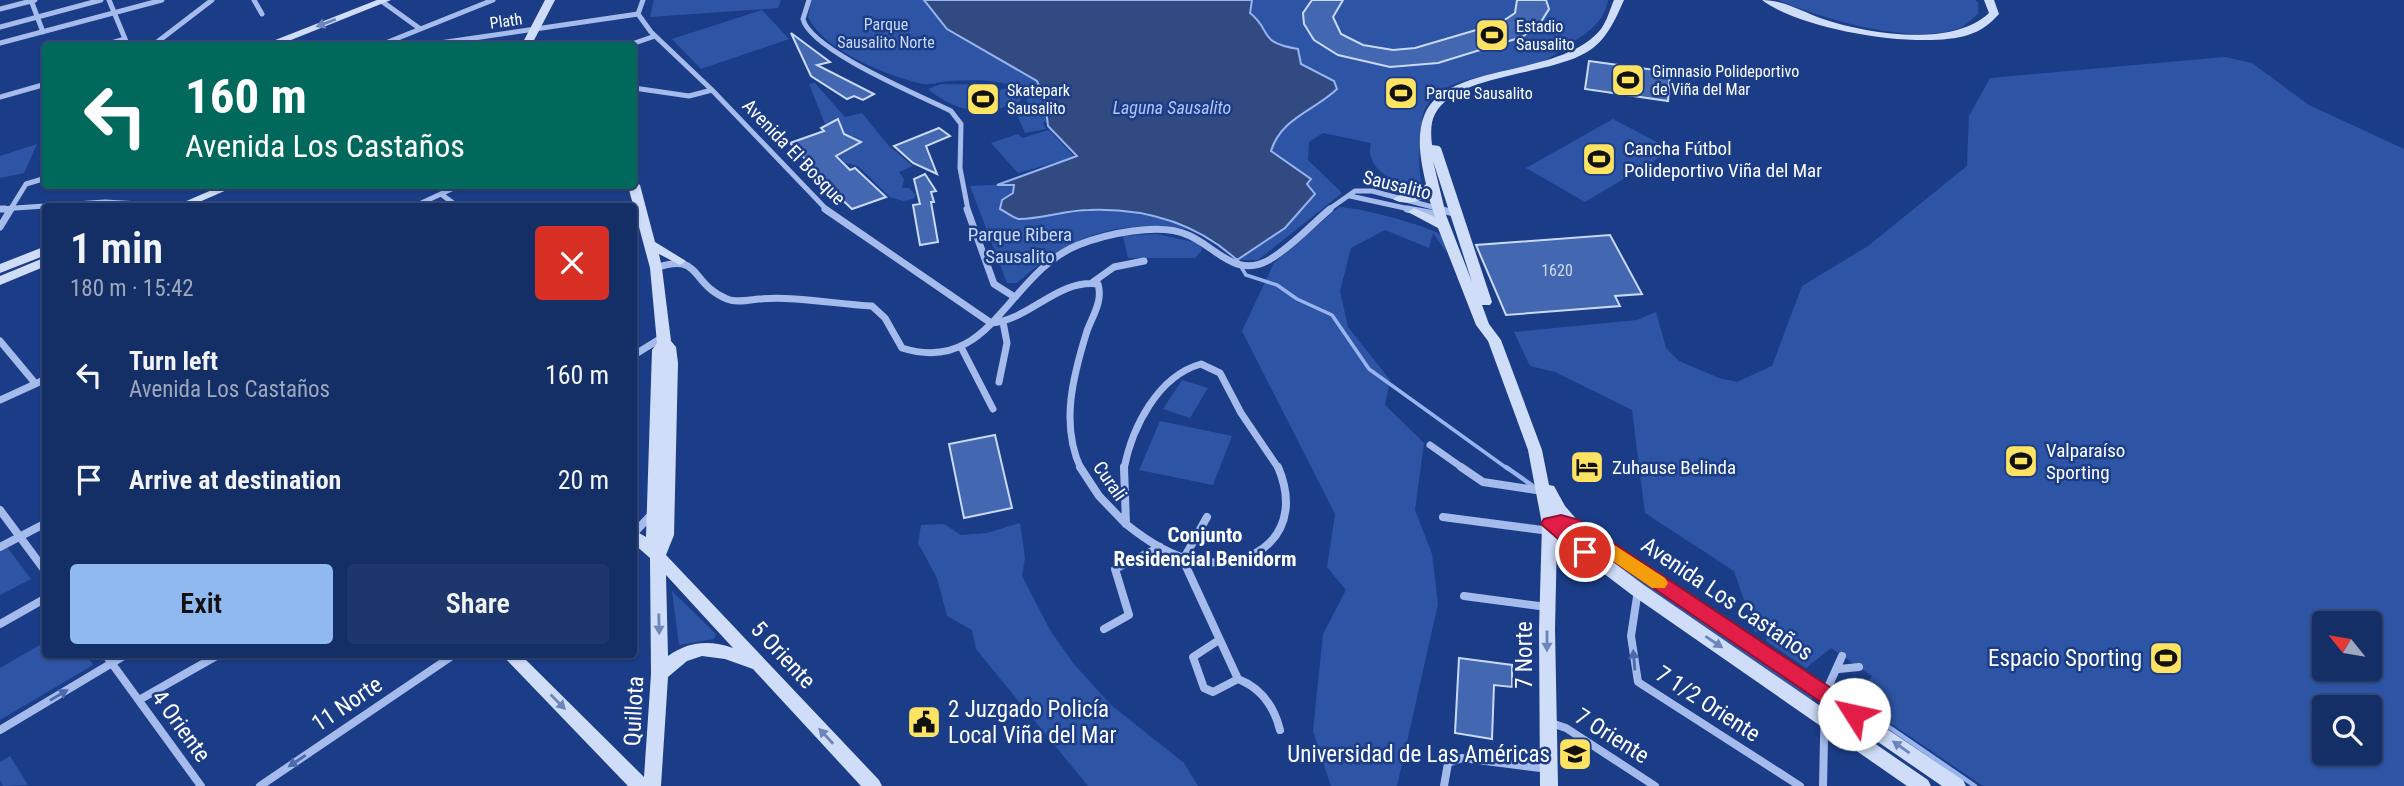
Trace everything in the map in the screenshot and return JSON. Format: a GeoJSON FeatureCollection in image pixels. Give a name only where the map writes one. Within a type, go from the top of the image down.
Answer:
{"type":"FeatureCollection","features":[{"type":"Feature","properties":{"kind":"main road"},"geometry":{"type":"LineString","coordinates":[[528,42],[550,0]]}},
{"type":"Feature","properties":{"kind":"main road"},"geometry":{"type":"LineString","coordinates":[[1444,216],[1433,184],[1426,146],[1431,110],[1451,93],[1488,79],[1538,69],[1567,57],[1592,42],[1612,24],[1619,0]]}},
{"type":"Feature","properties":{"kind":"main road"},"geometry":{"type":"LineString","coordinates":[[1767,0],[1842,27],[1937,37],[1985,25],[1994,14],[1989,0]]}},
{"type":"Feature","properties":{"kind":"main road"},"geometry":{"type":"LineString","coordinates":[[275,42],[383,1]]}},
{"type":"Feature","properties":{"kind":"main road"},"geometry":{"type":"LineString","coordinates":[[1427,134],[1444,216]]}},
{"type":"Feature","properties":{"kind":"main road"},"geometry":{"type":"LineString","coordinates":[[1399,199],[1420,197],[1433,184]]}},
{"type":"Feature","properties":{"kind":"main road"},"geometry":{"type":"LineString","coordinates":[[188,203],[223,189]]}},
{"type":"Feature","properties":{"kind":"main road","name":"Quillota"},"geometry":{"type":"LineString","coordinates":[[635,189],[656,268],[663,340],[659,350],[653,511],[653,533],[658,556],[660,674],[652,786]]}},
{"type":"Feature","properties":{"kind":"main road"},"geometry":{"type":"LineString","coordinates":[[1414,212],[1444,216]]}},
{"type":"Feature","properties":{"kind":"main road","name":"Sausalito"},"geometry":{"type":"LineString","coordinates":[[1444,216],[1493,324],[1494,340],[1535,450],[1550,528]]}},
{"type":"Feature","properties":{"kind":"main road"},"geometry":{"type":"LineString","coordinates":[[650,245],[680,261]]}},
{"type":"Feature","properties":{"kind":"main road"},"geometry":{"type":"LineString","coordinates":[[0,269],[42,252]]}},
{"type":"Feature","properties":{"kind":"main road"},"geometry":{"type":"LineString","coordinates":[[0,281],[42,263]]}},
{"type":"Feature","properties":{"kind":"main road","name":"Quillota"},"geometry":{"type":"LineString","coordinates":[[658,556],[666,535],[670,399],[670,355],[669,347],[663,340]]}},
{"type":"Feature","properties":{"kind":"main road","name":"Sausalito"},"geometry":{"type":"LineString","coordinates":[[1544,486],[1559,510],[1573,525]]}},
{"type":"Feature","properties":{"kind":"main road"},"geometry":{"type":"LineString","coordinates":[[1550,528],[1561,522],[1573,525]]}},
{"type":"Feature","properties":{"kind":"main road","name":"Avenida Los Castaños"},"geometry":{"type":"LineString","coordinates":[[1573,525],[1957,786]]}},
{"type":"Feature","properties":{"kind":"main road","name":"Avenida Los Castaños"},"geometry":{"type":"LineString","coordinates":[[1550,528],[1922,786]]}},
{"type":"Feature","properties":{"kind":"main road","name":"7 Norte"},"geometry":{"type":"LineString","coordinates":[[1549,778],[1547,608],[1550,528]]}},
{"type":"Feature","properties":{"kind":"main road","name":"5 Oriente"},"geometry":{"type":"LineString","coordinates":[[637,537],[873,786]]}},
{"type":"Feature","properties":{"kind":"main road"},"geometry":{"type":"LineString","coordinates":[[660,674],[672,660],[685,653],[708,648],[724,650],[758,666]]}},
{"type":"Feature","properties":{"kind":"main road"},"geometry":{"type":"LineString","coordinates":[[513,658],[630,783]]}},
{"type":"Feature","properties":{"kind":"street"},"geometry":{"type":"LineString","coordinates":[[0,9],[32,0],[43,32]]}},
{"type":"Feature","properties":{"kind":"street"},"geometry":{"type":"LineString","coordinates":[[0,27],[102,0]]}},
{"type":"Feature","properties":{"kind":"street"},"geometry":{"type":"LineString","coordinates":[[109,0],[127,42]]}},
{"type":"Feature","properties":{"kind":"street"},"geometry":{"type":"LineString","coordinates":[[0,43],[162,0]]}},
{"type":"Feature","properties":{"kind":"street"},"geometry":{"type":"LineString","coordinates":[[157,42],[212,0]]}},
{"type":"Feature","properties":{"kind":"street"},"geometry":{"type":"LineString","coordinates":[[254,0],[262,14]]}},
{"type":"Feature","properties":{"kind":"street"},"geometry":{"type":"LineString","coordinates":[[386,42],[493,0]]}},
{"type":"Feature","properties":{"kind":"street"},"geometry":{"type":"LineString","coordinates":[[638,14],[643,0]]}},
{"type":"Feature","properties":{"kind":"street"},"geometry":{"type":"LineString","coordinates":[[809,0],[803,15],[810,35],[837,52],[951,111],[961,124],[960,169],[964,198],[994,284],[1013,296]]}},
{"type":"Feature","properties":{"kind":"street"},"geometry":{"type":"LineString","coordinates":[[383,1],[419,28]]}},
{"type":"Feature","properties":{"kind":"street","name":"Plath"},"geometry":{"type":"LineString","coordinates":[[448,42],[638,14]]}},
{"type":"Feature","properties":{"kind":"street","name":"Avenida El Bosque"},"geometry":{"type":"LineString","coordinates":[[638,14],[655,36],[712,90],[831,215],[991,323]]}},
{"type":"Feature","properties":{"kind":"street"},"geometry":{"type":"LineString","coordinates":[[637,42],[655,36]]}},
{"type":"Feature","properties":{"kind":"street"},"geometry":{"type":"LineString","coordinates":[[0,97],[42,85]]}},
{"type":"Feature","properties":{"kind":"street"},"geometry":{"type":"LineString","coordinates":[[637,88],[688,96],[712,90]]}},
{"type":"Feature","properties":{"kind":"street"},"geometry":{"type":"LineString","coordinates":[[0,227],[26,184],[42,179]]}},
{"type":"Feature","properties":{"kind":"street"},"geometry":{"type":"LineString","coordinates":[[422,203],[452,189]]}},
{"type":"Feature","properties":{"kind":"street","name":"Sausalito"},"geometry":{"type":"LineString","coordinates":[[1350,196],[1355,191],[1364,190],[1399,199],[1444,216]]}},
{"type":"Feature","properties":{"kind":"street"},"geometry":{"type":"LineString","coordinates":[[441,194],[453,203]]}},
{"type":"Feature","properties":{"kind":"street"},"geometry":{"type":"LineString","coordinates":[[656,268],[680,261],[693,268],[709,290],[730,300],[785,297],[824,304],[859,303],[879,311],[898,344],[908,352],[924,355],[976,341],[1013,296],[1057,256],[1114,233],[1161,230],[1187,234],[1233,264],[1245,265],[1268,261],[1334,205],[1350,196]]}},
{"type":"Feature","properties":{"kind":"street","name":"Sausalito"},"geometry":{"type":"LineString","coordinates":[[1350,196],[1368,196],[1414,212]]}},
{"type":"Feature","properties":{"kind":"street"},"geometry":{"type":"LineString","coordinates":[[89,203],[122,203]]}},
{"type":"Feature","properties":{"kind":"street"},"geometry":{"type":"LineString","coordinates":[[0,209],[42,206]]}},
{"type":"Feature","properties":{"kind":"street"},"geometry":{"type":"LineString","coordinates":[[991,323],[1003,321],[1063,289],[1083,282],[1093,282],[1114,267],[1144,261]]}},
{"type":"Feature","properties":{"kind":"street","name":"Curali"},"geometry":{"type":"LineString","coordinates":[[1093,282],[1098,284],[1100,296],[1079,371],[1070,419],[1070,446],[1094,490],[1126,525],[1183,560],[1231,562],[1264,551],[1277,537],[1285,506],[1283,474],[1277,460],[1243,416],[1221,373],[1208,364],[1190,365],[1173,377],[1135,429],[1124,466],[1130,505],[1126,525]]}},
{"type":"Feature","properties":{"kind":"street"},"geometry":{"type":"LineString","coordinates":[[999,382],[1008,342],[1008,330],[1003,321]]}},
{"type":"Feature","properties":{"kind":"street"},"geometry":{"type":"LineString","coordinates":[[637,351],[663,340]]}},
{"type":"Feature","properties":{"kind":"street"},"geometry":{"type":"LineString","coordinates":[[0,341],[35,383]]}},
{"type":"Feature","properties":{"kind":"street"},"geometry":{"type":"LineString","coordinates":[[961,347],[993,409]]}},
{"type":"Feature","properties":{"kind":"street"},"geometry":{"type":"LineString","coordinates":[[0,400],[42,380]]}},
{"type":"Feature","properties":{"kind":"street"},"geometry":{"type":"LineString","coordinates":[[1430,446],[1483,482],[1544,486]]}},
{"type":"Feature","properties":{"kind":"street"},"geometry":{"type":"LineString","coordinates":[[0,510],[42,567]]}},
{"type":"Feature","properties":{"kind":"street"},"geometry":{"type":"LineString","coordinates":[[637,530],[653,511]]}},
{"type":"Feature","properties":{"kind":"street"},"geometry":{"type":"LineString","coordinates":[[1207,517],[1183,560],[1238,680]]}},
{"type":"Feature","properties":{"kind":"street"},"geometry":{"type":"LineString","coordinates":[[1443,517],[1550,528]]}},
{"type":"Feature","properties":{"kind":"street"},"geometry":{"type":"LineString","coordinates":[[0,547],[42,525]]}},
{"type":"Feature","properties":{"kind":"street"},"geometry":{"type":"LineString","coordinates":[[1104,629],[1129,615],[1115,569],[1160,547]]}},
{"type":"Feature","properties":{"kind":"street","name":"7 1/2 Oriente"},"geometry":{"type":"LineString","coordinates":[[1638,590],[1632,605],[1634,669],[1638,682],[1800,786]]}},
{"type":"Feature","properties":{"kind":"street"},"geometry":{"type":"LineString","coordinates":[[1464,596],[1547,608]]}},
{"type":"Feature","properties":{"kind":"street"},"geometry":{"type":"LineString","coordinates":[[0,624],[42,600]]}},
{"type":"Feature","properties":{"kind":"street"},"geometry":{"type":"LineString","coordinates":[[1219,640],[1193,657],[1204,688],[1213,692],[1238,680],[1249,682],[1262,692],[1280,730]]}},
{"type":"Feature","properties":{"kind":"street"},"geometry":{"type":"LineString","coordinates":[[1823,786],[1822,716],[1825,694],[1829,682],[1839,669],[1842,656]]}},
{"type":"Feature","properties":{"kind":"street","name":"4 Oriente"},"geometry":{"type":"LineString","coordinates":[[108,658],[201,786]]}},
{"type":"Feature","properties":{"kind":"street"},"geometry":{"type":"LineString","coordinates":[[0,730],[120,658]]}},
{"type":"Feature","properties":{"kind":"street"},"geometry":{"type":"LineString","coordinates":[[139,701],[213,658]]}},
{"type":"Feature","properties":{"kind":"street","name":"11 Norte"},"geometry":{"type":"LineString","coordinates":[[260,786],[449,658]]}},
{"type":"Feature","properties":{"kind":"street"},"geometry":{"type":"LineString","coordinates":[[1839,669],[1859,667]]}},
{"type":"Feature","properties":{"kind":"street","name":"7 Oriente"},"geometry":{"type":"LineString","coordinates":[[1547,722],[1566,728],[1655,786]]}},
{"type":"Feature","properties":{"kind":"street"},"geometry":{"type":"LineString","coordinates":[[1444,786],[1448,763],[1462,758],[1549,778]]}},
{"type":"Feature","properties":{"kind":"green space"},"geometry":{"type":"Polygon","coordinates":[[[654,0],[781,0],[778,8],[650,17],[654,0]]]}},
{"type":"Feature","properties":{"kind":"green space","name":"Parque Sausalito Norte"},"geometry":{"type":"Polygon","coordinates":[[[811,0],[924,0],[947,29],[1037,81],[1049,122],[1043,122],[1046,129],[1025,133],[1017,115],[1037,111],[1043,120],[1038,109],[1028,105],[1025,90],[979,80],[923,84],[858,60],[828,41],[816,29],[808,17],[811,0]]]}},
{"type":"Feature","properties":{"kind":"green space","name":"Parque Sausalito"},"geometry":{"type":"Polygon","coordinates":[[[1252,0],[1608,0],[1601,19],[1593,28],[1548,59],[1530,67],[1457,83],[1432,99],[1422,117],[1419,161],[1422,185],[1403,184],[1385,175],[1372,161],[1371,143],[1323,133],[1309,142],[1308,160],[1342,193],[1258,260],[1237,260],[1285,228],[1315,194],[1307,184],[1311,178],[1271,152],[1287,125],[1331,95],[1323,74],[1301,64],[1298,49],[1270,39],[1250,13],[1252,0]]]}},
{"type":"Feature","properties":{"kind":"green space"},"geometry":{"type":"Polygon","coordinates":[[[1778,0],[1975,0],[1978,2],[1978,14],[1957,29],[1915,34],[1866,28],[1818,15],[1778,0]]]}},
{"type":"Feature","properties":{"kind":"green space"},"geometry":{"type":"Polygon","coordinates":[[[762,10],[789,39],[701,69],[672,39],[762,10]]]}},
{"type":"Feature","properties":{"kind":"green space","name":"Valparaíso Sporting"},"geometry":{"type":"Polygon","coordinates":[[[2225,57],[2252,63],[2309,105],[2404,149],[2404,786],[1983,786],[1874,712],[1858,696],[1872,676],[1831,648],[1806,668],[1766,641],[1767,633],[1755,632],[1734,571],[1645,513],[1632,410],[1555,372],[1530,366],[1514,332],[1637,320],[1656,312],[1666,348],[1679,361],[1719,378],[1737,382],[1772,366],[1802,286],[1868,246],[1967,166],[1969,116],[1990,78],[2225,57]]]}},
{"type":"Feature","properties":{"kind":"green space"},"geometry":{"type":"Polygon","coordinates":[[[815,83],[845,117],[862,113],[888,145],[913,166],[899,172],[904,179],[902,188],[909,188],[916,195],[913,199],[903,201],[890,197],[858,166],[845,163],[832,148],[846,142],[838,119],[825,124],[809,84],[815,83]]]}},
{"type":"Feature","properties":{"kind":"green space","name":"Skatepark Sausalito"},"geometry":{"type":"Polygon","coordinates":[[[941,84],[995,85],[997,91],[1006,88],[1019,91],[1023,97],[1019,102],[1007,102],[1005,107],[974,110],[955,106],[928,89],[941,84]]]}},
{"type":"Feature","properties":{"kind":"green space","name":"Cancha Fútbol Polideportivo Viña del Mar"},"geometry":{"type":"Polygon","coordinates":[[[1613,119],[1672,150],[1585,202],[1526,168],[1613,119]]]}},
{"type":"Feature","properties":{"kind":"green space"},"geometry":{"type":"Polygon","coordinates":[[[1049,130],[1075,157],[1018,173],[991,143],[1018,134],[1022,138],[1049,130]]]}},
{"type":"Feature","properties":{"kind":"green space"},"geometry":{"type":"Polygon","coordinates":[[[37,144],[24,173],[0,178],[0,156],[37,144]]]}},
{"type":"Feature","properties":{"kind":"green space","name":"Parque Ribera Sausalito"},"geometry":{"type":"Polygon","coordinates":[[[1014,184],[1017,219],[1083,211],[1133,211],[1177,220],[1193,230],[1143,226],[1098,234],[1057,252],[1017,283],[1007,283],[970,186],[1014,184]]]}},
{"type":"Feature","properties":{"kind":"green space"},"geometry":{"type":"Polygon","coordinates":[[[1339,207],[1389,217],[1438,233],[1447,253],[1433,233],[1429,248],[1385,230],[1351,248],[1340,291],[1348,327],[1390,380],[1385,405],[1424,443],[1415,510],[1432,554],[1438,604],[1397,786],[1331,786],[1313,731],[1323,634],[1346,590],[1327,567],[1335,514],[1242,331],[1274,263],[1339,207]]]}},
{"type":"Feature","properties":{"kind":"green space"},"geometry":{"type":"Polygon","coordinates":[[[1156,234],[1199,243],[1202,250],[1195,258],[1128,258],[1123,236],[1156,234]]]}},
{"type":"Feature","properties":{"kind":"green space"},"geometry":{"type":"Polygon","coordinates":[[[1182,380],[1208,388],[1190,418],[1163,409],[1182,380]]]}},
{"type":"Feature","properties":{"kind":"green space"},"geometry":{"type":"Polygon","coordinates":[[[1160,421],[1232,436],[1213,485],[1139,470],[1160,421]]]}},
{"type":"Feature","properties":{"kind":"green space"},"geometry":{"type":"Polygon","coordinates":[[[1020,523],[1025,558],[1022,576],[1050,630],[1073,663],[1111,705],[1184,763],[1198,786],[1088,786],[976,649],[972,630],[947,616],[937,578],[918,543],[921,525],[944,524],[961,535],[987,533],[1020,523]]]}},
{"type":"Feature","properties":{"kind":"green space"},"geometry":{"type":"Polygon","coordinates":[[[1578,535],[1813,696],[1811,702],[1573,537],[1578,535]]]}},
{"type":"Feature","properties":{"kind":"green space"},"geometry":{"type":"Polygon","coordinates":[[[7,547],[31,579],[0,595],[0,550],[7,547]]]}},
{"type":"Feature","properties":{"kind":"green space"},"geometry":{"type":"Polygon","coordinates":[[[672,591],[716,634],[714,639],[679,645],[672,591]]]}},
{"type":"Feature","properties":{"kind":"green space"},"geometry":{"type":"Polygon","coordinates":[[[42,644],[42,658],[88,658],[93,665],[0,720],[0,668],[42,644]]]}},
{"type":"Feature","properties":{"kind":"green space"},"geometry":{"type":"Polygon","coordinates":[[[10,756],[28,785],[3,786],[0,780],[0,762],[10,756]]]}},
{"type":"Feature","properties":{"kind":"water","name":"Laguna Sausalito"},"geometry":{"type":"Polygon","coordinates":[[[924,0],[1252,0],[1250,13],[1270,39],[1298,49],[1301,64],[1334,81],[1337,89],[1282,130],[1271,151],[1311,179],[1307,184],[1315,194],[1285,228],[1237,260],[1204,236],[1168,220],[1149,215],[1089,210],[1028,219],[1014,217],[1000,209],[1002,200],[1013,193],[1014,185],[997,185],[1077,156],[1048,126],[1045,100],[1037,81],[947,29],[924,0]]]}},
{"type":"Feature","properties":{"kind":"building","name":"Estadio Sausalito"},"geometry":{"type":"Polygon","coordinates":[[[1312,0],[1343,0],[1333,17],[1341,34],[1363,45],[1393,50],[1415,48],[1500,23],[1515,13],[1517,0],[1546,0],[1549,9],[1539,25],[1522,37],[1438,63],[1390,67],[1338,55],[1314,40],[1304,24],[1303,13],[1312,0]]]}},
{"type":"Feature","properties":{"kind":"building"},"geometry":{"type":"Polygon","coordinates":[[[791,33],[830,62],[817,65],[874,94],[863,100],[854,96],[847,99],[811,76],[791,33]]]}},
{"type":"Feature","properties":{"kind":"building","name":"Gimnasio Polideportivo de Viña del Mar"},"geometry":{"type":"Polygon","coordinates":[[[1589,61],[1670,72],[1668,101],[1585,89],[1589,61]]]}},
{"type":"Feature","properties":{"kind":"building"},"geometry":{"type":"Polygon","coordinates":[[[838,119],[844,134],[861,142],[836,156],[850,170],[855,168],[886,197],[852,209],[806,165],[810,164],[790,143],[824,131],[821,128],[838,119]]]}},
{"type":"Feature","properties":{"kind":"building"},"geometry":{"type":"Polygon","coordinates":[[[939,128],[950,136],[926,146],[937,174],[913,163],[894,146],[939,128]]]}},
{"type":"Feature","properties":{"kind":"building"},"geometry":{"type":"Polygon","coordinates":[[[925,174],[936,191],[931,192],[934,202],[931,202],[938,242],[920,245],[913,205],[920,204],[914,179],[925,174]]]}},
{"type":"Feature","properties":{"kind":"building"},"geometry":{"type":"Polygon","coordinates":[[[1610,235],[1642,294],[1615,296],[1620,306],[1506,315],[1476,245],[1610,235]]]}},
{"type":"Feature","properties":{"kind":"building"},"geometry":{"type":"Polygon","coordinates":[[[995,435],[1012,508],[964,518],[949,444],[995,435]]]}},
{"type":"Feature","properties":{"kind":"building"},"geometry":{"type":"Polygon","coordinates":[[[1459,658],[1512,665],[1512,687],[1494,685],[1492,739],[1455,733],[1459,658]]]}},
{"type":"Feature","properties":{"kind":"waterway"},"geometry":{"type":"LineString","coordinates":[[1237,260],[1246,275],[1277,285],[1297,299],[1332,315],[1369,369],[1508,469]]}},
{"type":"Feature","properties":{"kind":"waterway"},"geometry":{"type":"LineString","coordinates":[[1506,467],[1533,486]]}},
{"type":"Feature","properties":{"kind":"waterway"},"geometry":{"type":"LineString","coordinates":[[1860,707],[1975,786]]}},
{"type":"Feature","properties":{"kind":"slow traffic"},"geometry":{"type":"LineString","coordinates":[[1591,537],[1659,583]]}},
{"type":"Feature","properties":{"kind":"place","name":"Estadio Sausalito"},"geometry":{"type":"Point","coordinates":[1492,35]}},
{"type":"Feature","properties":{"kind":"place","name":"Gimnasio Polideportivo de Viña del Mar"},"geometry":{"type":"Point","coordinates":[1628,80]}},
{"type":"Feature","properties":{"kind":"place","name":"Parque Sausalito"},"geometry":{"type":"Point","coordinates":[1401,93]}},
{"type":"Feature","properties":{"kind":"place","name":"Skatepark Sausalito"},"geometry":{"type":"Point","coordinates":[983,99]}},
{"type":"Feature","properties":{"kind":"place","name":"Cancha Fútbol Polideportivo Viña del Mar"},"geometry":{"type":"Point","coordinates":[1599,159]}},
{"type":"Feature","properties":{"kind":"place","name":"Valparaíso Sporting"},"geometry":{"type":"Point","coordinates":[2021,461]}},
{"type":"Feature","properties":{"kind":"place","name":"Zuhause Belinda"},"geometry":{"type":"Point","coordinates":[1587,467]}},
{"type":"Feature","properties":{"kind":"place","name":"Espacio Sporting"},"geometry":{"type":"Point","coordinates":[2166,658]}},
{"type":"Feature","properties":{"kind":"place","name":"2 Juzgado Policía Local Viña del Mar"},"geometry":{"type":"Point","coordinates":[924,722]}},
{"type":"Feature","properties":{"kind":"place","name":"Universidad de Las Américas"},"geometry":{"type":"Point","coordinates":[1575,754]}},
{"type":"Feature","properties":{"kind":"district","name":"Conjunto Residencial Benidorm"},"geometry":{"type":"Point","coordinates":[1205,547]}},
{"type":"Feature","properties":{"kind":"route"},"geometry":{"type":"LineString","coordinates":[[1585,552],[1550,524],[1561,522],[1573,525],[1854,714]]}}]}
